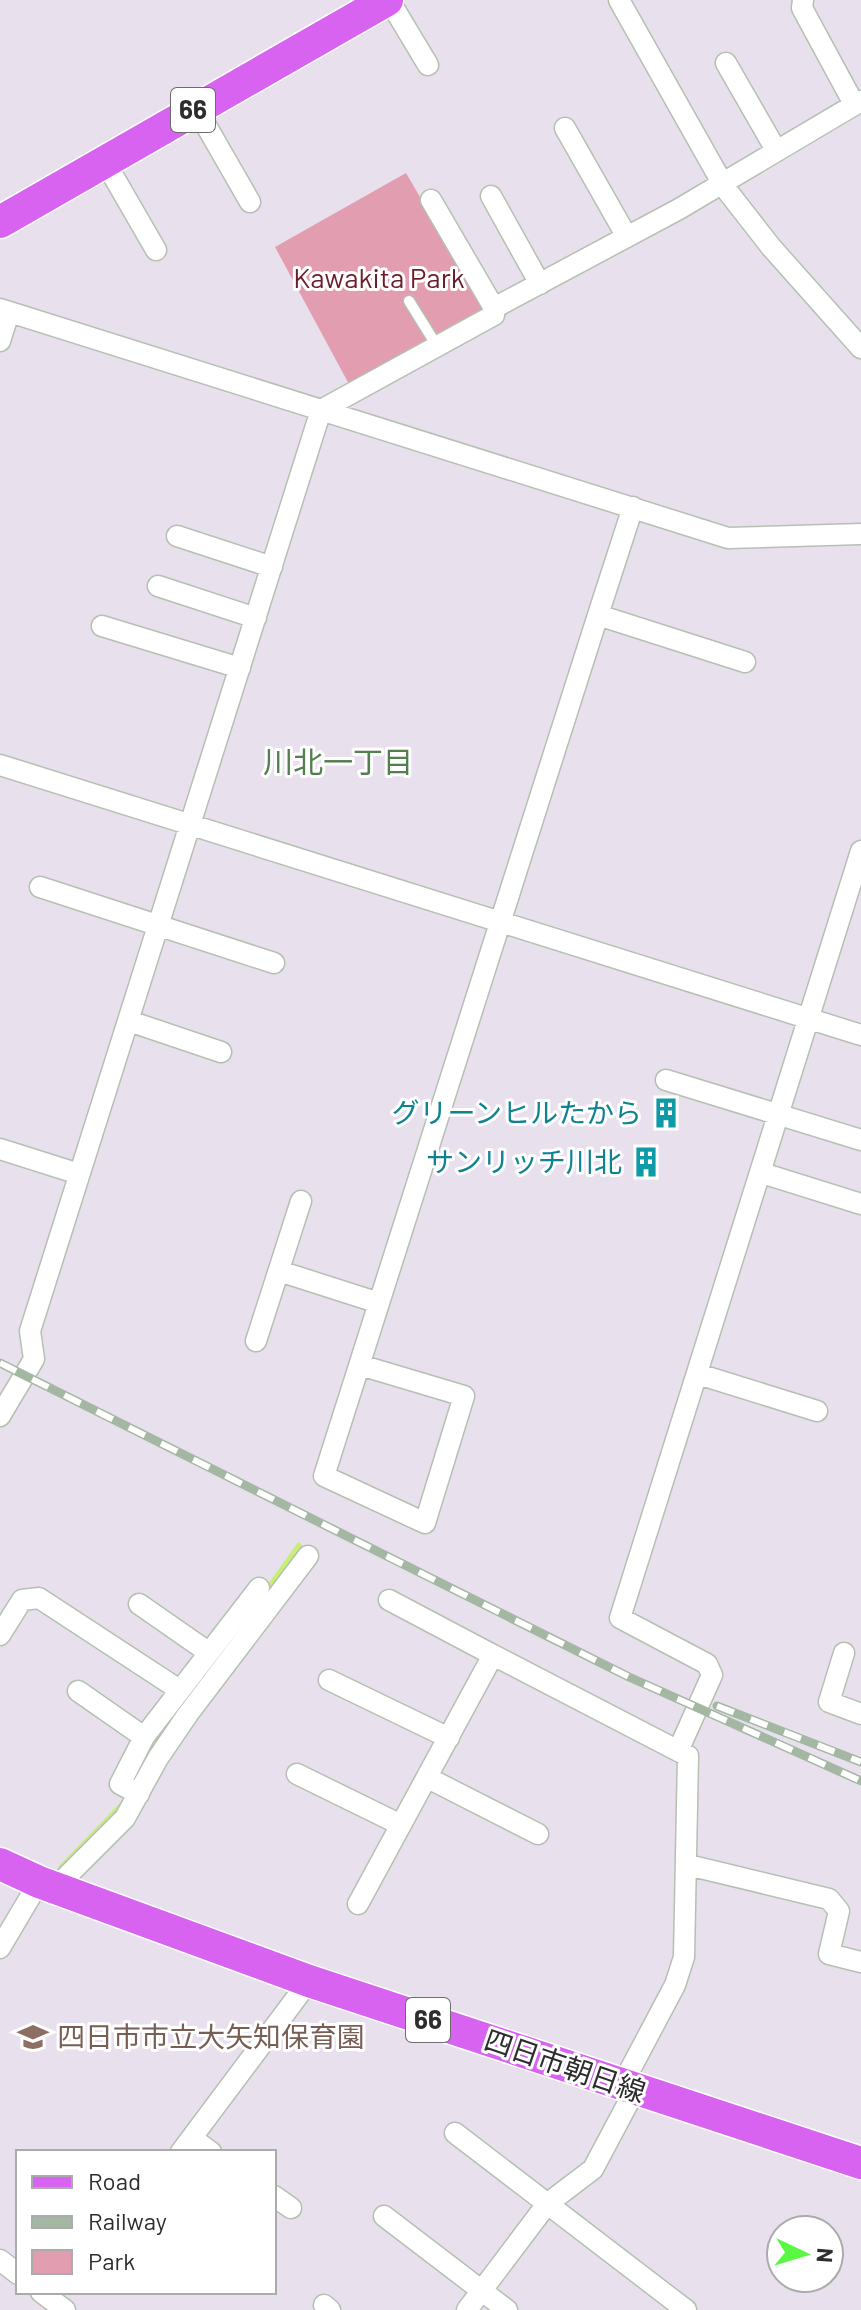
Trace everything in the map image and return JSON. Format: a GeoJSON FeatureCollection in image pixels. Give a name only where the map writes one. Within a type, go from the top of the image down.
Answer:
{"type":"FeatureCollection","features":[{"type":"Feature","properties":{"kind":"main road","name":"66"},"geometry":{"type":"LineString","coordinates":[[0,222],[388,0]]}},
{"type":"Feature","properties":{"kind":"main road","name":"四日市朝日線"},"geometry":{"type":"LineString","coordinates":[[0,1864],[47,1885],[309,1981],[861,2163]]}},
{"type":"Feature","properties":{"kind":"street"},"geometry":{"type":"LineString","coordinates":[[388,0],[428,65]]}},
{"type":"Feature","properties":{"kind":"street"},"geometry":{"type":"LineString","coordinates":[[619,0],[723,181],[771,247],[861,348]]}},
{"type":"Feature","properties":{"kind":"street"},"geometry":{"type":"LineString","coordinates":[[494,308],[627,237],[858,102],[802,8],[803,0]]}},
{"type":"Feature","properties":{"kind":"street"},"geometry":{"type":"LineString","coordinates":[[726,63],[776,150]]}},
{"type":"Feature","properties":{"kind":"street"},"geometry":{"type":"LineString","coordinates":[[196,108],[250,202]]}},
{"type":"Feature","properties":{"kind":"street"},"geometry":{"type":"LineString","coordinates":[[565,128],[627,237]]}},
{"type":"Feature","properties":{"kind":"street"},"geometry":{"type":"LineString","coordinates":[[104,160],[156,250]]}},
{"type":"Feature","properties":{"kind":"street"},"geometry":{"type":"LineString","coordinates":[[491,196],[540,284]]}},
{"type":"Feature","properties":{"kind":"street"},"geometry":{"type":"LineString","coordinates":[[0,1416],[34,1359],[30,1331],[321,410],[494,315],[494,308],[431,200]]}},
{"type":"Feature","properties":{"kind":"street"},"geometry":{"type":"LineString","coordinates":[[0,341],[4,311],[728,538],[861,534]]}},
{"type":"Feature","properties":{"kind":"street"},"geometry":{"type":"LineString","coordinates":[[360,1365],[464,1396],[425,1523],[324,1476],[633,507]]}},
{"type":"Feature","properties":{"kind":"street"},"geometry":{"type":"LineString","coordinates":[[177,536],[272,567]]}},
{"type":"Feature","properties":{"kind":"street"},"geometry":{"type":"LineString","coordinates":[[158,586],[256,618]]}},
{"type":"Feature","properties":{"kind":"street"},"geometry":{"type":"LineString","coordinates":[[598,615],[745,662]]}},
{"type":"Feature","properties":{"kind":"street"},"geometry":{"type":"LineString","coordinates":[[102,626],[240,668]]}},
{"type":"Feature","properties":{"kind":"street"},"geometry":{"type":"LineString","coordinates":[[0,765],[861,1035]]}},
{"type":"Feature","properties":{"kind":"street"},"geometry":{"type":"LineString","coordinates":[[678,1751],[712,1675],[707,1664],[620,1618],[811,1019],[861,851]]}},
{"type":"Feature","properties":{"kind":"street"},"geometry":{"type":"LineString","coordinates":[[40,887],[274,963]]}},
{"type":"Feature","properties":{"kind":"street"},"geometry":{"type":"LineString","coordinates":[[129,1021],[221,1052]]}},
{"type":"Feature","properties":{"kind":"street"},"geometry":{"type":"LineString","coordinates":[[666,1080],[861,1140]]}},
{"type":"Feature","properties":{"kind":"street"},"geometry":{"type":"LineString","coordinates":[[0,1149],[79,1174]]}},
{"type":"Feature","properties":{"kind":"street"},"geometry":{"type":"LineString","coordinates":[[762,1173],[861,1204]]}},
{"type":"Feature","properties":{"kind":"street"},"geometry":{"type":"LineString","coordinates":[[256,1341],[301,1201]]}},
{"type":"Feature","properties":{"kind":"street"},"geometry":{"type":"LineString","coordinates":[[279,1271],[379,1303]]}},
{"type":"Feature","properties":{"kind":"street"},"geometry":{"type":"LineString","coordinates":[[698,1374],[817,1411]]}},
{"type":"Feature","properties":{"kind":"street"},"geometry":{"type":"LineString","coordinates":[[0,1948],[47,1885],[125,1818],[132,1791],[158,1758],[201,1680],[308,1556]]}},
{"type":"Feature","properties":{"kind":"street"},"geometry":{"type":"LineString","coordinates":[[201,1680],[208,1652],[259,1588]]}},
{"type":"Feature","properties":{"kind":"street"},"geometry":{"type":"LineString","coordinates":[[0,1635],[22,1600],[39,1598],[178,1689]]}},
{"type":"Feature","properties":{"kind":"street"},"geometry":{"type":"LineString","coordinates":[[389,1600],[688,1756],[688,1865],[681,1972],[593,2169],[547,2204],[467,2310]]}},
{"type":"Feature","properties":{"kind":"street"},"geometry":{"type":"LineString","coordinates":[[139,1604],[208,1652]]}},
{"type":"Feature","properties":{"kind":"street"},"geometry":{"type":"LineString","coordinates":[[844,1653],[829,1702],[861,1714]]}},
{"type":"Feature","properties":{"kind":"street"},"geometry":{"type":"LineString","coordinates":[[358,1904],[493,1655]]}},
{"type":"Feature","properties":{"kind":"street"},"geometry":{"type":"LineString","coordinates":[[132,1791],[120,1784],[144,1737],[178,1689],[201,1680]]}},
{"type":"Feature","properties":{"kind":"street"},"geometry":{"type":"LineString","coordinates":[[329,1680],[449,1738]]}},
{"type":"Feature","properties":{"kind":"street"},"geometry":{"type":"LineString","coordinates":[[78,1691],[144,1737]]}},
{"type":"Feature","properties":{"kind":"street"},"geometry":{"type":"LineString","coordinates":[[297,1774],[401,1825]]}},
{"type":"Feature","properties":{"kind":"street"},"geometry":{"type":"LineString","coordinates":[[428,1778],[538,1834]]}},
{"type":"Feature","properties":{"kind":"street"},"geometry":{"type":"LineString","coordinates":[[688,1865],[829,1899],[839,1911],[829,1954],[861,1962]]}},
{"type":"Feature","properties":{"kind":"street"},"geometry":{"type":"LineString","coordinates":[[186,2145],[309,1981]]}},
{"type":"Feature","properties":{"kind":"street"},"geometry":{"type":"LineString","coordinates":[[455,2133],[686,2310]]}},
{"type":"Feature","properties":{"kind":"street"},"geometry":{"type":"LineString","coordinates":[[276,2197],[291,2208]]}},
{"type":"Feature","properties":{"kind":"street"},"geometry":{"type":"LineString","coordinates":[[384,2216],[507,2310]]}},
{"type":"Feature","properties":{"kind":"street"},"geometry":{"type":"LineString","coordinates":[[0,2260],[16,2272]]}},
{"type":"Feature","properties":{"kind":"street"},"geometry":{"type":"LineString","coordinates":[[45,2294],[66,2305]]}},
{"type":"Feature","properties":{"kind":"lane"},"geometry":{"type":"LineString","coordinates":[[409,301],[437,346]]}},
{"type":"Feature","properties":{"kind":"green space","name":"Kawakita Park"},"geometry":{"type":"Polygon","coordinates":[[[406,173],[486,310],[350,386],[275,247],[406,173]]]}},
{"type":"Feature","properties":{"kind":"waterway"},"geometry":{"type":"LineString","coordinates":[[266,1592],[299,1546]]}},
{"type":"Feature","properties":{"kind":"waterway"},"geometry":{"type":"LineString","coordinates":[[209,1669],[224,1649]]}},
{"type":"Feature","properties":{"kind":"waterway"},"geometry":{"type":"LineString","coordinates":[[132,1785],[165,1730]]}},
{"type":"Feature","properties":{"kind":"waterway"},"geometry":{"type":"LineString","coordinates":[[61,1868],[121,1806]]}},
{"type":"Feature","properties":{"kind":"railway"},"geometry":{"type":"LineString","coordinates":[[0,1363],[629,1677],[861,1781]]}},
{"type":"Feature","properties":{"kind":"railway"},"geometry":{"type":"LineString","coordinates":[[717,1706],[861,1762]]}},
{"type":"Feature","properties":{"kind":"place","name":"グリーンヒルたから"},"geometry":{"type":"Point","coordinates":[666,1113]}},
{"type":"Feature","properties":{"kind":"place","name":"サンリッチ川北"},"geometry":{"type":"Point","coordinates":[646,1162]}},
{"type":"Feature","properties":{"kind":"place","name":"四日市市立大矢知保育園"},"geometry":{"type":"Point","coordinates":[33,2037]}},
{"type":"Feature","properties":{"kind":"district","name":"川北一丁目"},"geometry":{"type":"Point","coordinates":[338,763]}}]}
